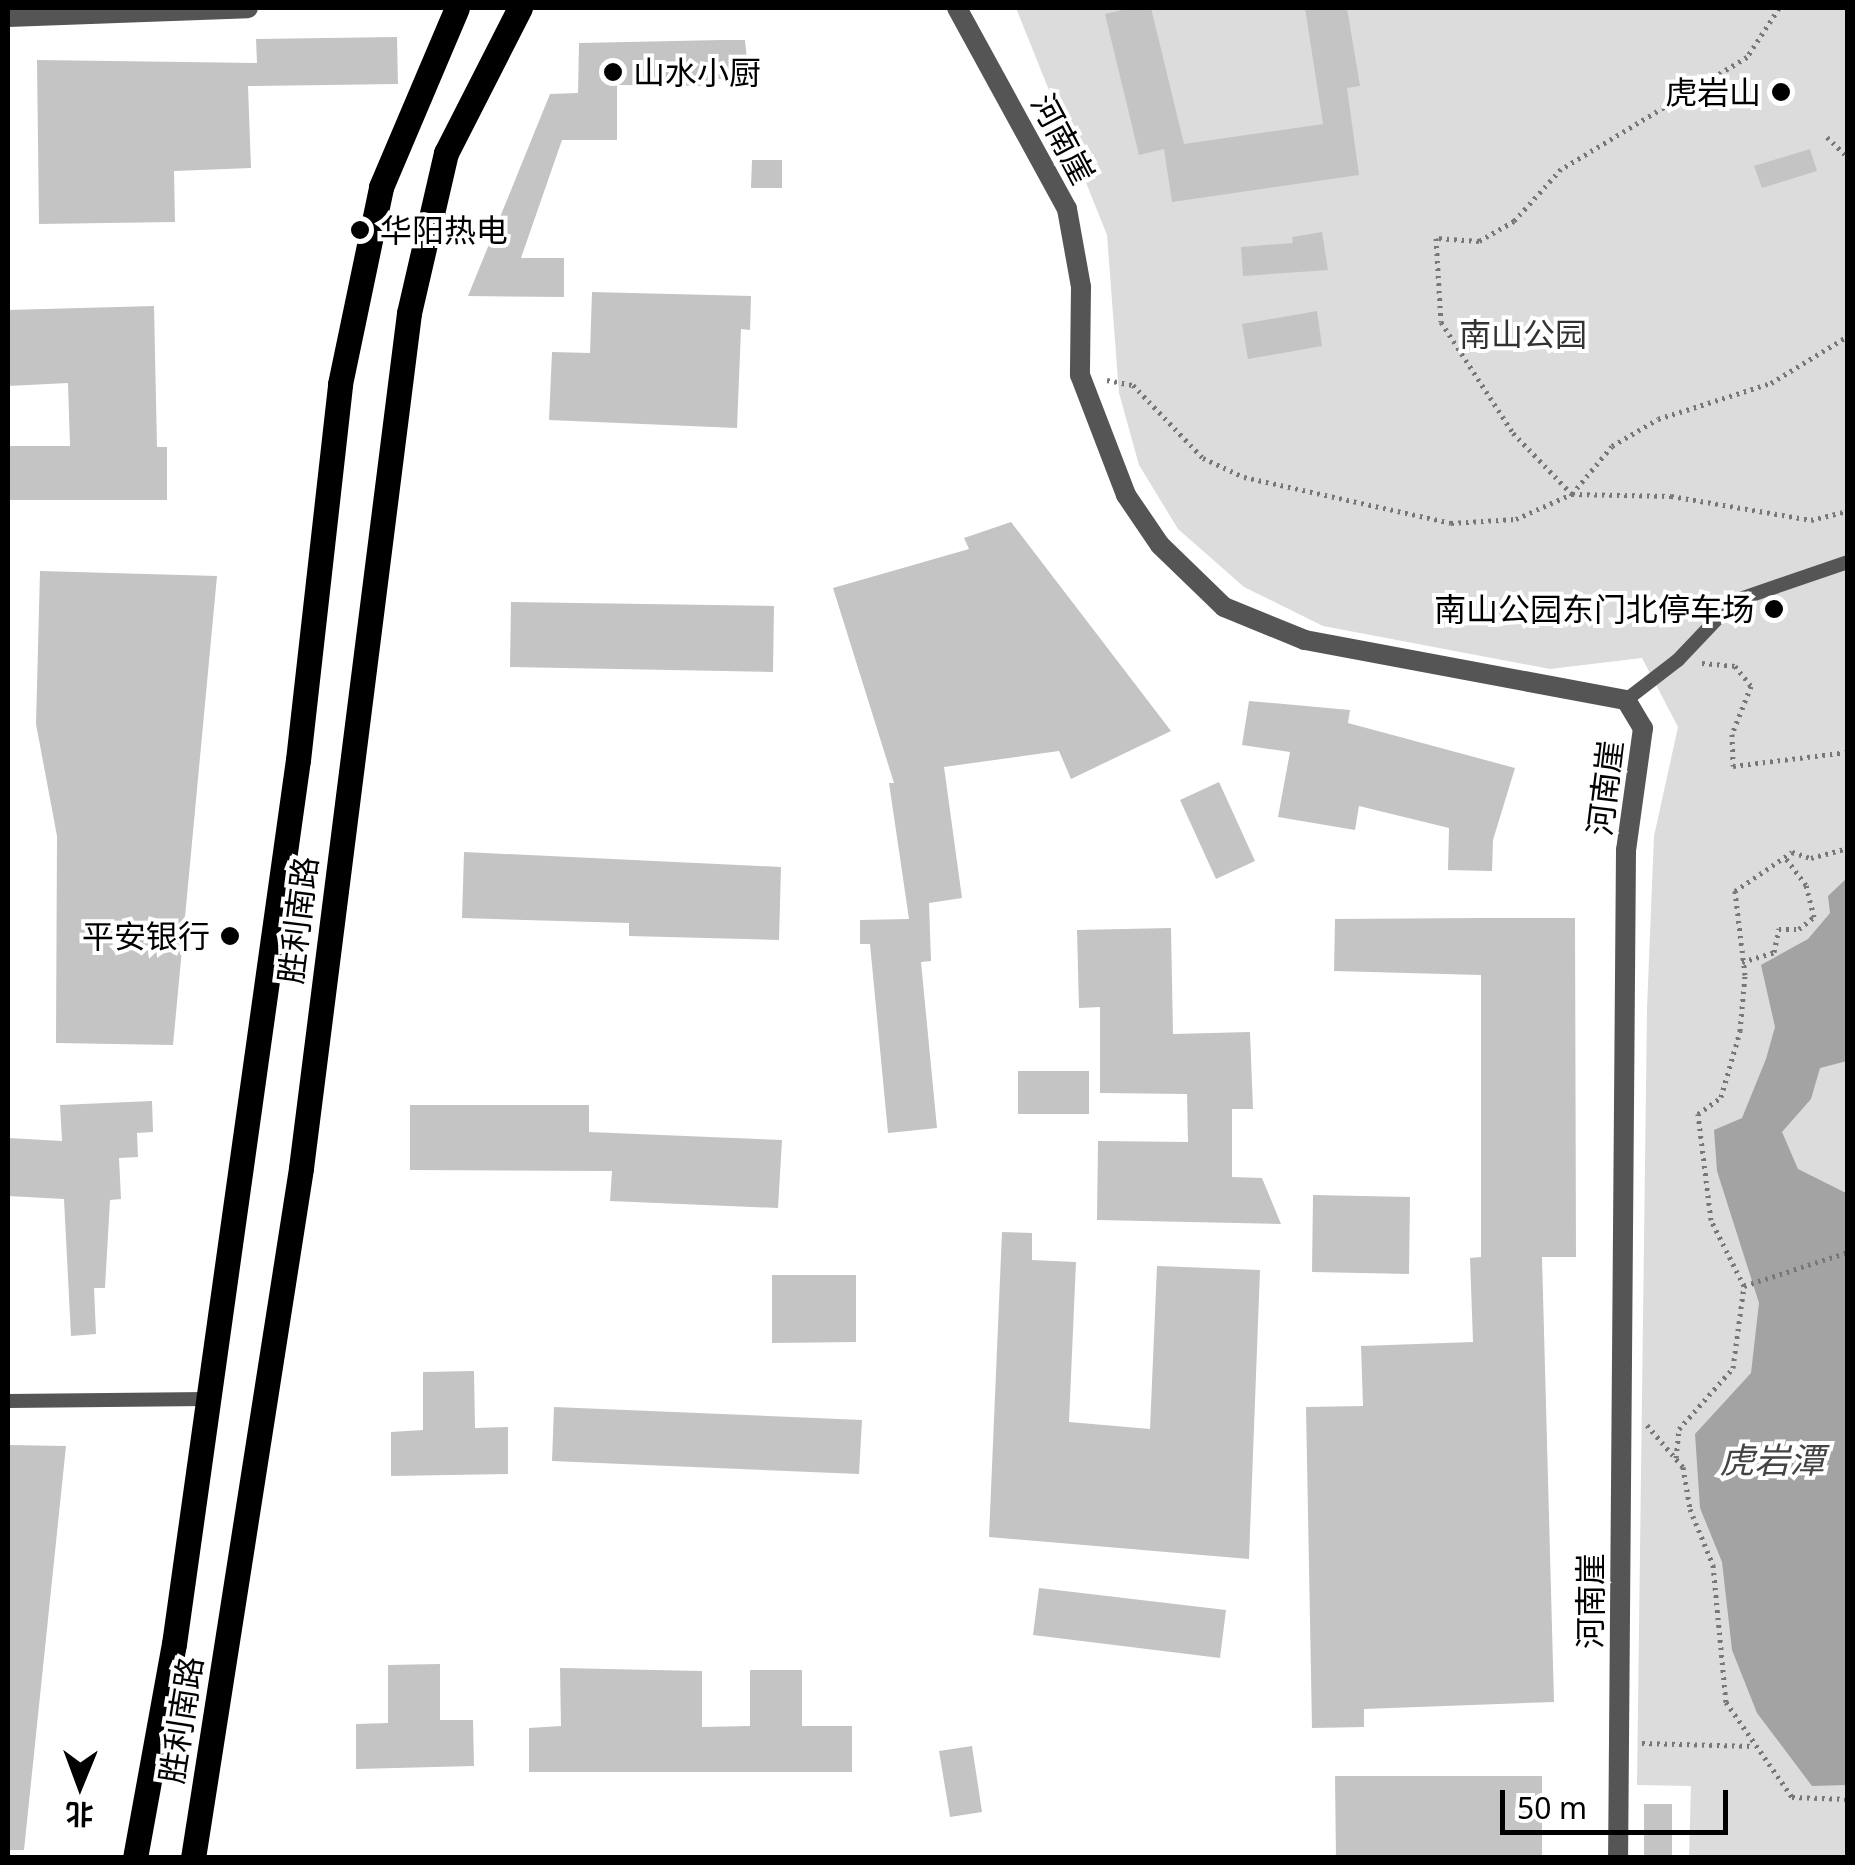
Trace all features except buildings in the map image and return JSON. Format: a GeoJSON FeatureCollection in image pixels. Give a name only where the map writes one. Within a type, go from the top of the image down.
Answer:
{"type":"FeatureCollection","features":[{"type":"Feature","properties":{"kind":"main road","name":"胜利南路"},"geometry":{"type":"LineString","coordinates":[[135,1858],[174,1644],[355,302],[382,187],[457,8]]}},
{"type":"Feature","properties":{"kind":"main road","name":"胜利南路"},"geometry":{"type":"LineString","coordinates":[[193,1858],[300,1168],[408,313],[446,152],[520,8]]}},
{"type":"Feature","properties":{"kind":"street"},"geometry":{"type":"LineString","coordinates":[[8,17],[248,8]]}},
{"type":"Feature","properties":{"kind":"street","name":"河南崖"},"geometry":{"type":"LineString","coordinates":[[957,8],[1067,209],[1081,286],[1080,375],[1126,494],[1160,545],[1224,607],[1304,640],[1626,700],[1642,728],[1626,850],[1618,1858]]}},
{"type":"Feature","properties":{"kind":"lane"},"geometry":{"type":"LineString","coordinates":[[1626,700],[1678,660],[1734,602],[1848,562]]}},
{"type":"Feature","properties":{"kind":"lane"},"geometry":{"type":"LineString","coordinates":[[8,1400],[207,1399]]}},
{"type":"Feature","properties":{"kind":"path"},"geometry":{"type":"LineString","coordinates":[[1778,8],[1747,57],[1561,169],[1514,221],[1479,241],[1436,238],[1440,322],[1513,433],[1572,494],[1671,496],[1811,520],[1848,511]]}},
{"type":"Feature","properties":{"kind":"path"},"geometry":{"type":"LineString","coordinates":[[1827,137],[1848,157]]}},
{"type":"Feature","properties":{"kind":"path"},"geometry":{"type":"LineString","coordinates":[[1080,375],[1133,385],[1203,458],[1244,477],[1451,524],[1516,520],[1572,494],[1612,446],[1642,428],[1771,383],[1848,336]]}},
{"type":"Feature","properties":{"kind":"path"},"geometry":{"type":"LineString","coordinates":[[1678,660],[1735,666],[1750,686],[1732,734],[1733,766],[1848,752]]}},
{"type":"Feature","properties":{"kind":"path"},"geometry":{"type":"LineString","coordinates":[[1676,1458],[1679,1428],[1734,1368],[1744,1286],[1711,1220],[1698,1114],[1721,1097],[1740,1032],[1742,962],[1735,891],[1785,857],[1848,848]]}},
{"type":"Feature","properties":{"kind":"path"},"geometry":{"type":"LineString","coordinates":[[1742,962],[1774,952],[1779,929],[1799,929],[1814,917],[1806,885],[1785,857]]}},
{"type":"Feature","properties":{"kind":"path"},"geometry":{"type":"LineString","coordinates":[[1744,1286],[1848,1252]]}},
{"type":"Feature","properties":{"kind":"path"},"geometry":{"type":"LineString","coordinates":[[1622,1412],[1657,1430],[1676,1458],[1713,1565],[1726,1702],[1792,1797],[1848,1800]]}},
{"type":"Feature","properties":{"kind":"path"},"geometry":{"type":"LineString","coordinates":[[1619,1742],[1754,1746]]}},
{"type":"Feature","properties":{"kind":"green space","name":"南山公园"},"geometry":{"type":"Polygon","coordinates":[[[1016,8],[1847,8],[1847,1857],[1689,1857],[1691,1786],[1637,1785],[1647,1008],[1654,836],[1678,727],[1642,658],[1550,669],[1323,626],[1244,587],[1178,529],[1139,465],[1119,393],[1107,235],[1016,8]]]}},
{"type":"Feature","properties":{"kind":"water","name":"虎岩潭"},"geometry":{"type":"Polygon","coordinates":[[[1847,878],[1847,1061],[1820,1068],[1811,1099],[1782,1132],[1798,1169],[1848,1194],[1847,1785],[1812,1786],[1757,1713],[1732,1650],[1722,1562],[1700,1508],[1695,1434],[1751,1373],[1759,1303],[1717,1171],[1714,1130],[1742,1118],[1766,1059],[1775,1027],[1761,965],[1808,939],[1830,913],[1828,896],[1847,878]]]}},
{"type":"Feature","properties":{"kind":"place","name":"山水小厨"},"geometry":{"type":"Point","coordinates":[613,72]}},
{"type":"Feature","properties":{"kind":"place","name":"虎岩山"},"geometry":{"type":"Point","coordinates":[1781,92]}},
{"type":"Feature","properties":{"kind":"place","name":"华阳热电"},"geometry":{"type":"Point","coordinates":[360,230]}},
{"type":"Feature","properties":{"kind":"place","name":"南山公园东门北停车场"},"geometry":{"type":"Point","coordinates":[1774,609]}},
{"type":"Feature","properties":{"kind":"place","name":"平安银行"},"geometry":{"type":"Point","coordinates":[230,936]}}]}
